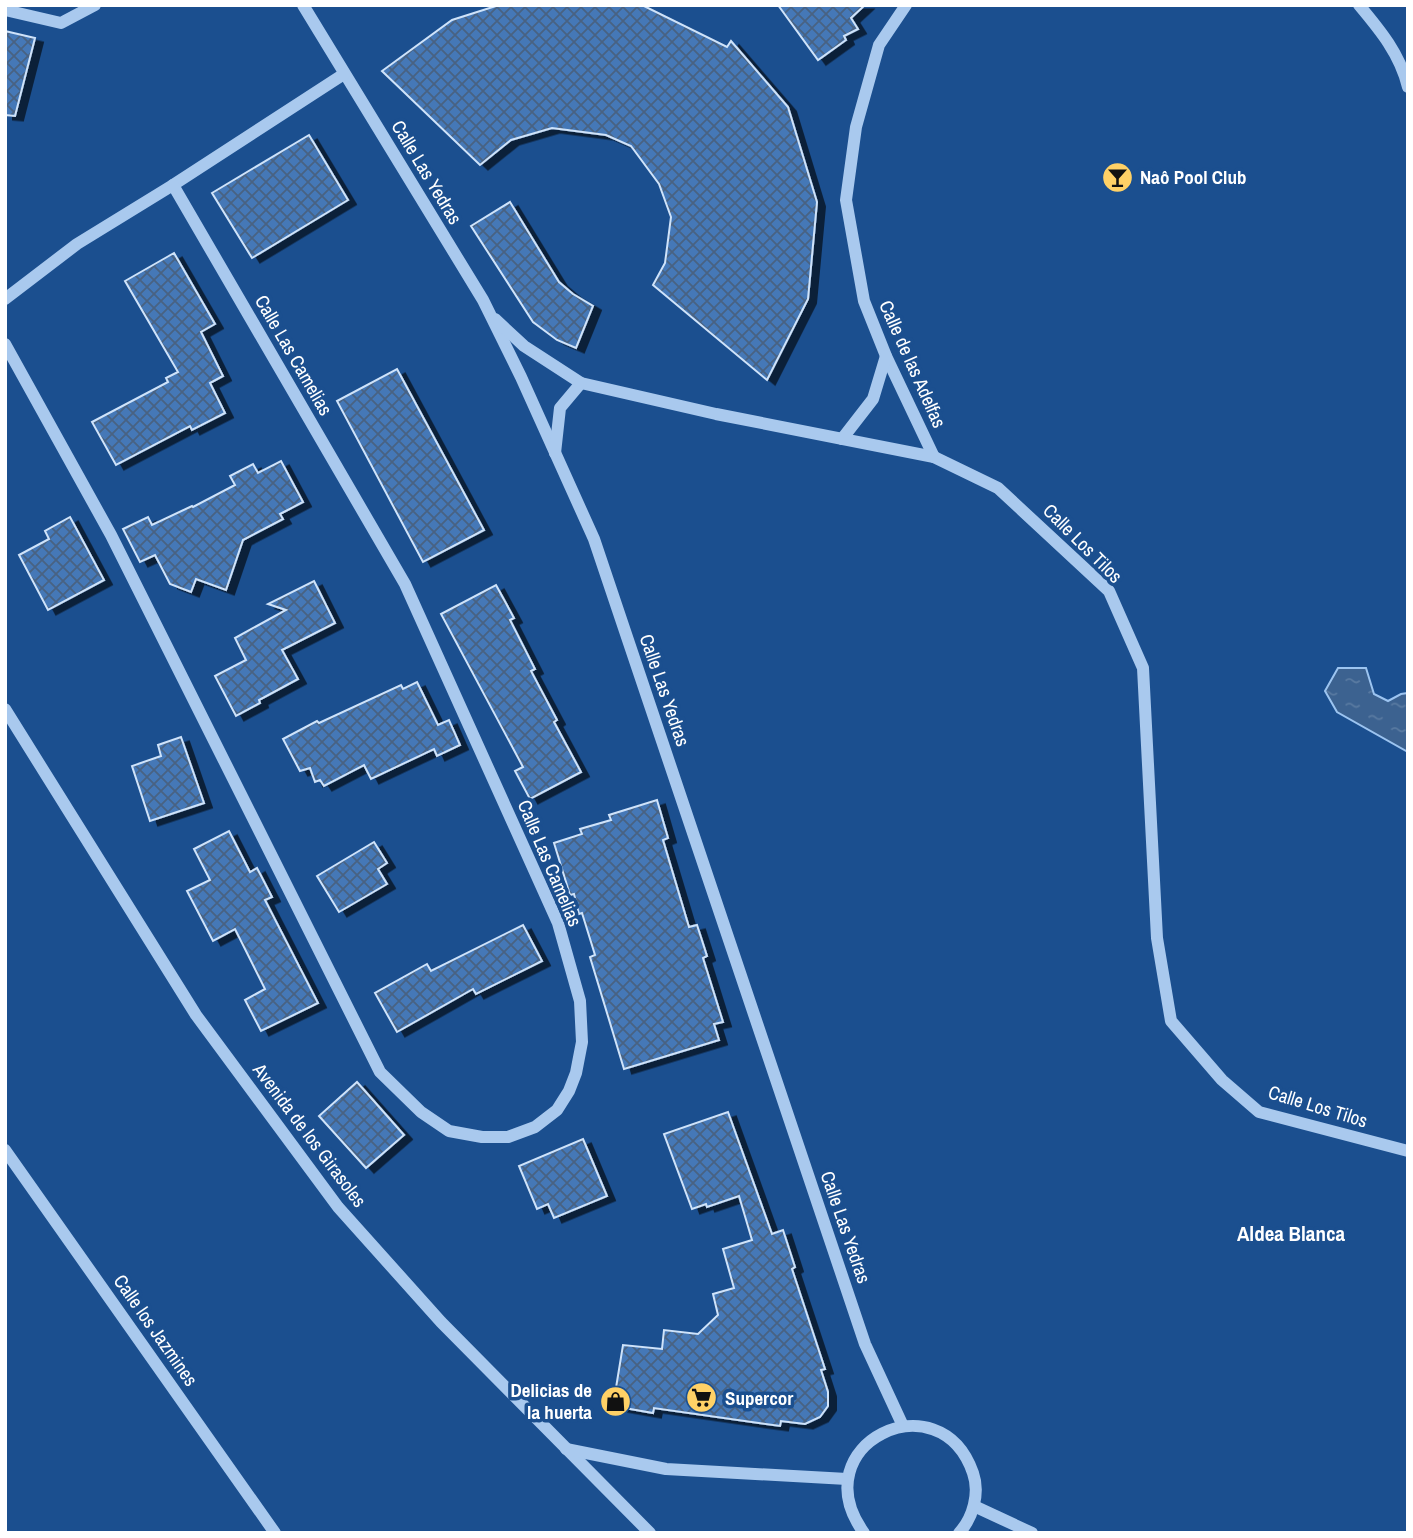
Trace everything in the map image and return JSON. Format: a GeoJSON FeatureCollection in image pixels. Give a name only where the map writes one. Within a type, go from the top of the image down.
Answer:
{"type":"FeatureCollection","features":[{"type":"Feature","properties":{"kind":"street"},"geometry":{"type":"LineString","coordinates":[[5,10],[61,23],[95,5]]}},
{"type":"Feature","properties":{"kind":"street","name":"Calle Las Yedras"},"geometry":{"type":"LineString","coordinates":[[303,5],[490,315],[594,539],[865,1344],[902,1426]]}},
{"type":"Feature","properties":{"kind":"street","name":"Calle de las Adelfas"},"geometry":{"type":"LineString","coordinates":[[906,5],[879,45],[856,127],[846,200],[864,301],[886,356],[934,457]]}},
{"type":"Feature","properties":{"kind":"street"},"geometry":{"type":"LineString","coordinates":[[1359,5],[1386,36],[1405,72],[1408,87]]}},
{"type":"Feature","properties":{"kind":"street"},"geometry":{"type":"LineString","coordinates":[[5,299],[77,244],[344,74]]}},
{"type":"Feature","properties":{"kind":"street","name":"Calle Las Camelias"},"geometry":{"type":"LineString","coordinates":[[5,344],[111,535],[380,1072],[421,1112],[449,1131],[482,1137],[508,1137],[535,1127],[556,1110],[569,1091],[576,1073],[582,1042],[580,1001],[558,923],[405,584],[173,185]]}},
{"type":"Feature","properties":{"kind":"street","name":"Calle Los Tilos"},"geometry":{"type":"LineString","coordinates":[[490,315],[524,346],[581,383],[716,414],[934,457],[998,488],[1109,591],[1143,668],[1157,938],[1171,1021],[1222,1080],[1259,1112],[1408,1151]]}},
{"type":"Feature","properties":{"kind":"street"},"geometry":{"type":"LineString","coordinates":[[842,439],[873,399],[886,356]]}},
{"type":"Feature","properties":{"kind":"street"},"geometry":{"type":"LineString","coordinates":[[555,453],[560,408],[581,383]]}},
{"type":"Feature","properties":{"kind":"street","name":"Avenida de los Girasoles"},"geometry":{"type":"LineString","coordinates":[[7,714],[196,1015],[338,1207],[441,1322],[650,1533]]}},
{"type":"Feature","properties":{"kind":"street","name":"Calle los Jazmines"},"geometry":{"type":"LineString","coordinates":[[5,1150],[275,1533]]}},
{"type":"Feature","properties":{"kind":"street"},"geometry":{"type":"LineString","coordinates":[[864,1533],[854,1519],[847,1500],[847,1479],[854,1460],[866,1443],[883,1431],[902,1426],[928,1427],[951,1438],[968,1457],[976,1481],[974,1506],[959,1533]]}},
{"type":"Feature","properties":{"kind":"street"},"geometry":{"type":"LineString","coordinates":[[565,1449],[666,1469],[847,1479]]}},
{"type":"Feature","properties":{"kind":"street"},"geometry":{"type":"LineString","coordinates":[[974,1506],[1032,1533]]}},
{"type":"Feature","properties":{"kind":"water"},"geometry":{"type":"Polygon","coordinates":[[[1338,668],[1366,668],[1374,694],[1388,701],[1408,693],[1408,752],[1337,712],[1325,691],[1338,668]]]}},
{"type":"Feature","properties":{"kind":"building"},"geometry":{"type":"Polygon","coordinates":[[[499,5],[642,5],[727,47],[731,41],[788,107],[817,202],[808,299],[767,380],[653,285],[665,263],[671,217],[659,184],[631,146],[606,135],[552,128],[511,140],[480,165],[382,71],[452,20],[499,5]]]}},
{"type":"Feature","properties":{"kind":"building"},"geometry":{"type":"Polygon","coordinates":[[[778,5],[865,5],[851,18],[858,29],[844,36],[846,40],[818,60],[778,5]]]}},
{"type":"Feature","properties":{"kind":"building"},"geometry":{"type":"Polygon","coordinates":[[[5,31],[35,38],[15,116],[5,115],[5,31]]]}},
{"type":"Feature","properties":{"kind":"building"},"geometry":{"type":"Polygon","coordinates":[[[309,135],[348,200],[252,258],[212,193],[309,135]]]}},
{"type":"Feature","properties":{"kind":"building"},"geometry":{"type":"Polygon","coordinates":[[[510,202],[559,282],[593,306],[576,348],[557,340],[533,322],[471,226],[510,202]]]}},
{"type":"Feature","properties":{"kind":"building"},"geometry":{"type":"Polygon","coordinates":[[[174,253],[215,324],[201,332],[223,376],[210,383],[225,413],[192,430],[190,426],[116,465],[92,422],[168,382],[166,378],[178,372],[125,281],[174,253]]]}},
{"type":"Feature","properties":{"kind":"building"},"geometry":{"type":"Polygon","coordinates":[[[397,369],[484,530],[423,562],[337,401],[397,369]]]}},
{"type":"Feature","properties":{"kind":"building"},"geometry":{"type":"Polygon","coordinates":[[[281,461],[303,502],[280,514],[283,519],[243,540],[226,590],[196,579],[191,592],[170,584],[155,555],[140,562],[123,529],[148,517],[152,525],[193,507],[235,485],[230,476],[253,464],[258,473],[281,461]]]}},
{"type":"Feature","properties":{"kind":"building"},"geometry":{"type":"Polygon","coordinates":[[[70,517],[104,580],[48,610],[19,555],[49,539],[45,531],[70,517]]]}},
{"type":"Feature","properties":{"kind":"building"},"geometry":{"type":"Polygon","coordinates":[[[314,581],[335,623],[282,650],[298,679],[236,716],[215,676],[246,660],[235,638],[286,610],[268,604],[314,581]]]}},
{"type":"Feature","properties":{"kind":"building"},"geometry":{"type":"Polygon","coordinates":[[[496,585],[514,618],[510,620],[535,669],[531,671],[557,720],[554,722],[581,772],[530,799],[515,771],[523,767],[441,614],[496,585]]]}},
{"type":"Feature","properties":{"kind":"building"},"geometry":{"type":"Polygon","coordinates":[[[417,682],[438,725],[449,720],[460,745],[437,756],[434,749],[371,779],[364,765],[324,786],[320,780],[315,782],[310,768],[300,771],[283,739],[317,721],[319,723],[401,685],[403,689],[417,682]]]}},
{"type":"Feature","properties":{"kind":"building"},"geometry":{"type":"Polygon","coordinates":[[[181,737],[204,803],[150,821],[132,766],[161,756],[158,745],[181,737]]]}},
{"type":"Feature","properties":{"kind":"building"},"geometry":{"type":"Polygon","coordinates":[[[657,800],[668,838],[663,840],[689,927],[697,925],[707,956],[703,958],[723,1022],[714,1024],[719,1040],[624,1069],[590,957],[595,955],[582,913],[579,914],[574,894],[570,895],[554,843],[582,834],[580,829],[611,820],[609,815],[657,800]]]}},
{"type":"Feature","properties":{"kind":"building"},"geometry":{"type":"Polygon","coordinates":[[[229,831],[250,872],[257,868],[272,897],[265,900],[318,1003],[261,1031],[245,1000],[265,989],[235,929],[213,941],[187,891],[210,880],[194,849],[229,831]]]}},
{"type":"Feature","properties":{"kind":"building"},"geometry":{"type":"Polygon","coordinates":[[[374,842],[387,863],[378,869],[387,884],[339,912],[317,876],[374,842]]]}},
{"type":"Feature","properties":{"kind":"building"},"geometry":{"type":"Polygon","coordinates":[[[523,925],[542,961],[476,994],[473,989],[397,1032],[375,993],[427,964],[431,971],[523,925]]]}},
{"type":"Feature","properties":{"kind":"building"},"geometry":{"type":"Polygon","coordinates":[[[357,1082],[404,1135],[366,1168],[319,1116],[357,1082]]]}},
{"type":"Feature","properties":{"kind":"building"},"geometry":{"type":"Polygon","coordinates":[[[728,1112],[772,1234],[783,1230],[795,1267],[792,1269],[825,1369],[821,1370],[828,1392],[828,1406],[820,1417],[805,1424],[781,1421],[780,1426],[654,1408],[653,1413],[613,1406],[623,1345],[662,1349],[664,1330],[698,1334],[718,1315],[713,1294],[734,1288],[723,1249],[752,1240],[739,1196],[692,1209],[664,1134],[728,1112]]]}},
{"type":"Feature","properties":{"kind":"building"},"geometry":{"type":"Polygon","coordinates":[[[583,1139],[607,1196],[554,1218],[548,1204],[537,1209],[519,1166],[583,1139]]]}},
{"type":"Feature","properties":{"kind":"place","name":"Naô Pool Club"},"geometry":{"type":"Point","coordinates":[1117,177]}},
{"type":"Feature","properties":{"kind":"place","name":"Supercor"},"geometry":{"type":"Point","coordinates":[702,1398]}},
{"type":"Feature","properties":{"kind":"place","name":"Delicias de la huerta"},"geometry":{"type":"Point","coordinates":[615,1401]}},
{"type":"Feature","properties":{"kind":"district","name":"Aldea Blanca"},"geometry":{"type":"Point","coordinates":[1291,1233]}}]}
